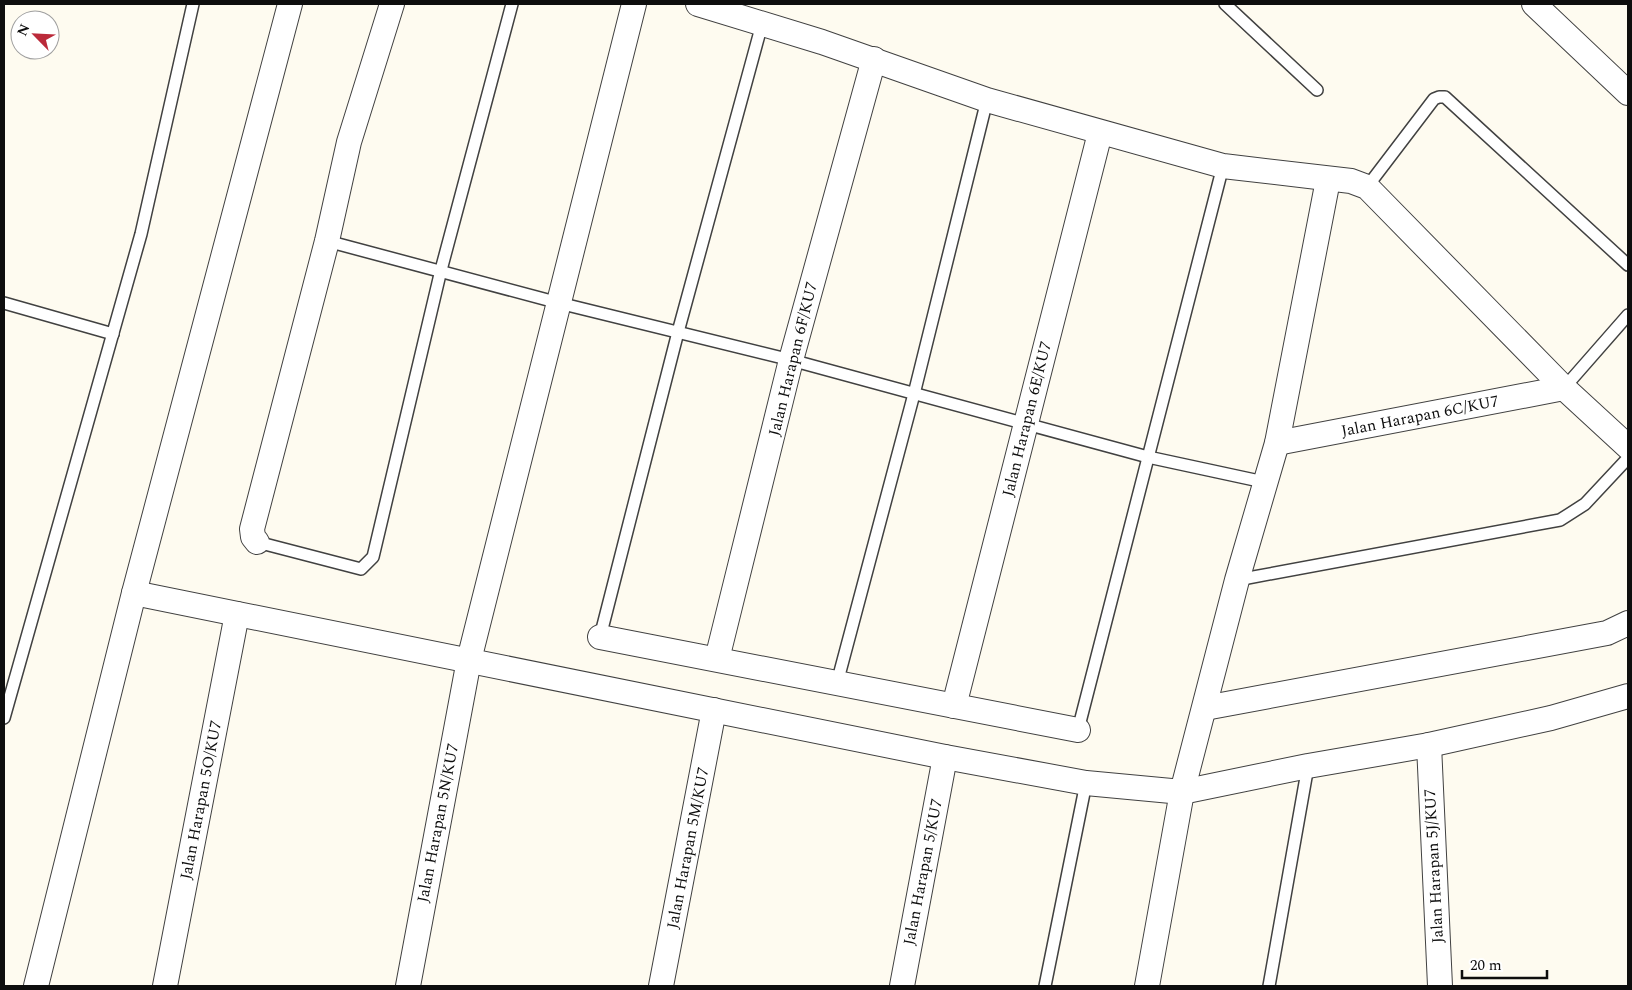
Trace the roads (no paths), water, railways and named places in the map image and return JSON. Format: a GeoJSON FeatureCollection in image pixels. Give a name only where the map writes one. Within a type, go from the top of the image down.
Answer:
{"type":"FeatureCollection","features":[{"type":"Feature","properties":{"kind":"street"},"geometry":{"type":"LineString","coordinates":[[36,986],[134,593],[290,4]]}},
{"type":"Feature","properties":{"kind":"street"},"geometry":{"type":"LineString","coordinates":[[257,542],[253,537],[252,530],[327,241],[349,142],[392,4]]}},
{"type":"Feature","properties":{"kind":"street","name":"Jalan Harapan 5N/KU7"},"geometry":{"type":"LineString","coordinates":[[408,986],[469,660],[634,4]]}},
{"type":"Feature","properties":{"kind":"street"},"geometry":{"type":"LineString","coordinates":[[698,4],[874,59],[987,100],[1100,133],[1223,166],[1328,180],[1351,181],[1367,187],[1564,388],[1628,447]]}},
{"type":"Feature","properties":{"kind":"street"},"geometry":{"type":"LineString","coordinates":[[1534,4],[1628,93]]}},
{"type":"Feature","properties":{"kind":"street","name":"Jalan Harapan 6F/KU7"},"geometry":{"type":"LineString","coordinates":[[717,660],[791,360],[874,59]]}},
{"type":"Feature","properties":{"kind":"street","name":"Jalan Harapan 6E/KU7"},"geometry":{"type":"LineString","coordinates":[[954,706],[1100,133]]}},
{"type":"Feature","properties":{"kind":"street"},"geometry":{"type":"LineString","coordinates":[[1147,986],[1182,792],[1237,580],[1264,482],[1277,443],[1328,180]]}},
{"type":"Feature","properties":{"kind":"street","name":"Jalan Harapan 6C/KU7"},"geometry":{"type":"LineString","coordinates":[[1277,443],[1564,388]]}},
{"type":"Feature","properties":{"kind":"street"},"geometry":{"type":"LineString","coordinates":[[134,593],[944,757],[1086,782],[1182,792],[1308,766],[1429,745],[1551,718],[1628,696]]}},
{"type":"Feature","properties":{"kind":"street","name":"Jalan Harapan 5O/KU7"},"geometry":{"type":"LineString","coordinates":[[165,986],[237,614]]}},
{"type":"Feature","properties":{"kind":"street"},"geometry":{"type":"LineString","coordinates":[[1205,708],[1607,634],[1628,623]]}},
{"type":"Feature","properties":{"kind":"street"},"geometry":{"type":"LineString","coordinates":[[600,637],[1078,730]]}},
{"type":"Feature","properties":{"kind":"street","name":"Jalan Harapan 5M/KU7"},"geometry":{"type":"LineString","coordinates":[[661,986],[714,710]]}},
{"type":"Feature","properties":{"kind":"street","name":"Jalan Harapan 5J/KU7"},"geometry":{"type":"LineString","coordinates":[[1429,745],[1440,986]]}},
{"type":"Feature","properties":{"kind":"street","name":"Jalan Harapan 5/KU7"},"geometry":{"type":"LineString","coordinates":[[902,986],[944,757]]}},
{"type":"Feature","properties":{"kind":"lane"},"geometry":{"type":"LineString","coordinates":[[4,718],[141,234],[193,4]]}},
{"type":"Feature","properties":{"kind":"lane"},"geometry":{"type":"LineString","coordinates":[[257,542],[361,569],[373,557],[441,270],[512,4]]}},
{"type":"Feature","properties":{"kind":"lane"},"geometry":{"type":"LineString","coordinates":[[1225,4],[1317,90]]}},
{"type":"Feature","properties":{"kind":"lane"},"geometry":{"type":"LineString","coordinates":[[600,637],[678,332],[762,24]]}},
{"type":"Feature","properties":{"kind":"lane"},"geometry":{"type":"LineString","coordinates":[[1367,187],[1434,100],[1440,97],[1445,98],[1628,265]]}},
{"type":"Feature","properties":{"kind":"lane"},"geometry":{"type":"LineString","coordinates":[[837,683],[914,394],[987,100]]}},
{"type":"Feature","properties":{"kind":"lane"},"geometry":{"type":"LineString","coordinates":[[1078,730],[1223,166]]}},
{"type":"Feature","properties":{"kind":"lane"},"geometry":{"type":"LineString","coordinates":[[327,241],[559,303],[791,360],[914,394],[1027,422],[1148,457],[1264,482]]}},
{"type":"Feature","properties":{"kind":"lane"},"geometry":{"type":"LineString","coordinates":[[4,304],[113,334]]}},
{"type":"Feature","properties":{"kind":"lane"},"geometry":{"type":"LineString","coordinates":[[1564,388],[1628,315]]}},
{"type":"Feature","properties":{"kind":"lane"},"geometry":{"type":"LineString","coordinates":[[1237,580],[1560,520],[1585,504],[1628,458]]}},
{"type":"Feature","properties":{"kind":"lane"},"geometry":{"type":"LineString","coordinates":[[1268,986],[1308,766]]}},
{"type":"Feature","properties":{"kind":"lane"},"geometry":{"type":"LineString","coordinates":[[1045,986],[1086,782]]}}]}
